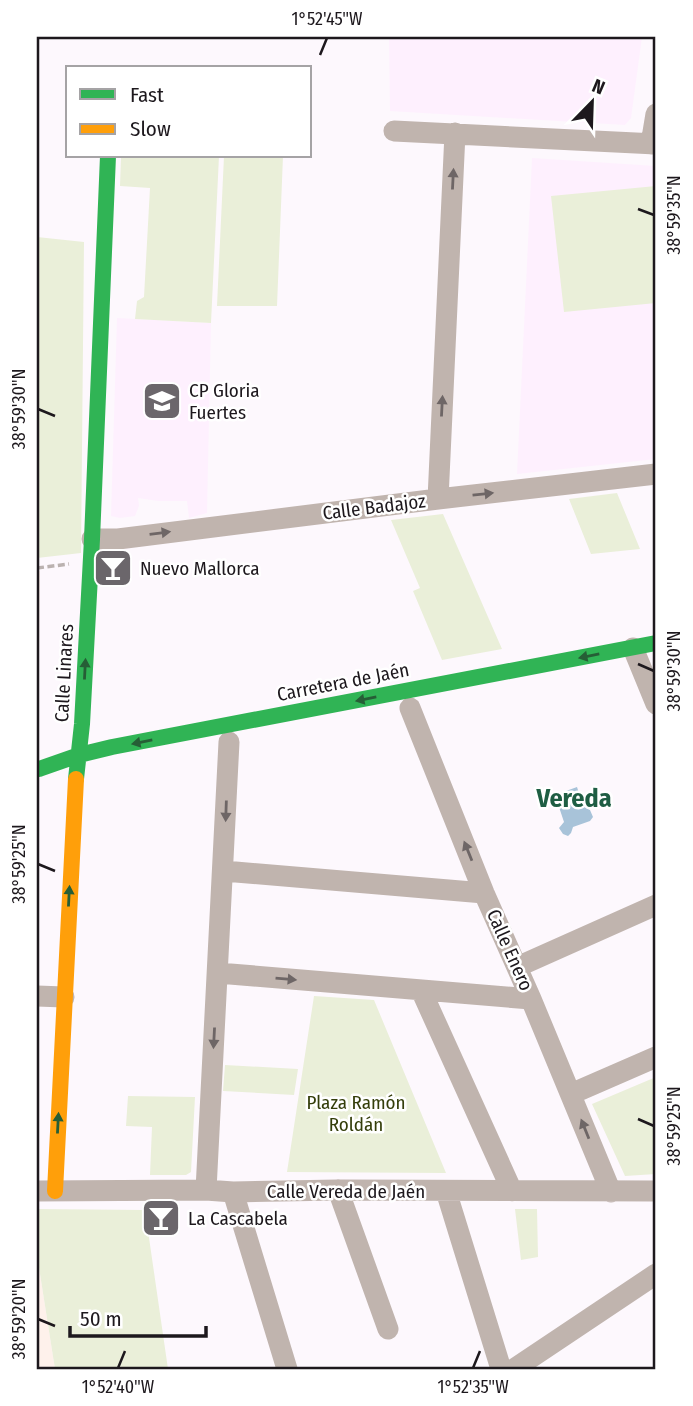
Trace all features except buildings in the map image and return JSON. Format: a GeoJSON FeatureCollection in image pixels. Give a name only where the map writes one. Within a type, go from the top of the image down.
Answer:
{"type":"FeatureCollection","features":[{"type":"Feature","properties":{"kind":"street"},"geometry":{"type":"LineString","coordinates":[[394,131],[654,144],[656,114]]}},
{"type":"Feature","properties":{"kind":"street"},"geometry":{"type":"LineString","coordinates":[[438,499],[455,133]]}},
{"type":"Feature","properties":{"kind":"street","name":"Calle Linares"},"geometry":{"type":"LineString","coordinates":[[46,1191],[82,772],[79,755],[91,561],[108,158]]}},
{"type":"Feature","properties":{"kind":"street","name":"Calle Badajoz"},"geometry":{"type":"LineString","coordinates":[[92,539],[118,539],[656,474]]}},
{"type":"Feature","properties":{"kind":"street","name":"Carretera de Jaén"},"geometry":{"type":"LineString","coordinates":[[38,769],[79,755],[639,659],[656,643]]}},
{"type":"Feature","properties":{"kind":"street"},"geometry":{"type":"LineString","coordinates":[[639,659],[656,704]]}},
{"type":"Feature","properties":{"kind":"street","name":"Calle Enero"},"geometry":{"type":"LineString","coordinates":[[411,708],[484,893],[611,1192]]}},
{"type":"Feature","properties":{"kind":"street"},"geometry":{"type":"LineString","coordinates":[[206,1190],[229,742]]}},
{"type":"Feature","properties":{"kind":"street","name":"Carretera de Jaén"},"geometry":{"type":"LineString","coordinates":[[38,769],[82,772]]}},
{"type":"Feature","properties":{"kind":"street"},"geometry":{"type":"LineString","coordinates":[[224,871],[484,893]]}},
{"type":"Feature","properties":{"kind":"street"},"geometry":{"type":"LineString","coordinates":[[516,967],[656,905]]}},
{"type":"Feature","properties":{"kind":"street"},"geometry":{"type":"LineString","coordinates":[[218,973],[531,999]]}},
{"type":"Feature","properties":{"kind":"street"},"geometry":{"type":"LineString","coordinates":[[421,990],[512,1191]]}},
{"type":"Feature","properties":{"kind":"street"},"geometry":{"type":"LineString","coordinates":[[37,996],[64,997]]}},
{"type":"Feature","properties":{"kind":"street"},"geometry":{"type":"LineString","coordinates":[[571,1094],[656,1057]]}},
{"type":"Feature","properties":{"kind":"street","name":"Calle Vereda de Jaén"},"geometry":{"type":"LineString","coordinates":[[46,1191],[656,1191]]}},
{"type":"Feature","properties":{"kind":"street"},"geometry":{"type":"LineString","coordinates":[[338,1191],[388,1329]]}},
{"type":"Feature","properties":{"kind":"street"},"geometry":{"type":"LineString","coordinates":[[446,1191],[501,1369]]}},
{"type":"Feature","properties":{"kind":"street"},"geometry":{"type":"LineString","coordinates":[[233,1192],[287,1369]]}},
{"type":"Feature","properties":{"kind":"street"},"geometry":{"type":"LineString","coordinates":[[514,1369],[656,1274]]}},
{"type":"Feature","properties":{"kind":"path"},"geometry":{"type":"LineString","coordinates":[[37,568],[91,561]]}},
{"type":"Feature","properties":{"kind":"shaded area"},"geometry":{"type":"Polygon","coordinates":[[[389,37],[642,37],[631,118],[625,125],[390,111],[389,37]]]}},
{"type":"Feature","properties":{"kind":"shaded area"},"geometry":{"type":"Polygon","coordinates":[[[532,158],[656,166],[656,459],[517,474],[532,158]]]}},
{"type":"Feature","properties":{"kind":"shaded area","name":"CP Gloria Fuertes"},"geometry":{"type":"Polygon","coordinates":[[[117,318],[211,323],[207,513],[189,518],[187,501],[138,498],[139,506],[135,516],[111,516],[117,318]]]}},
{"type":"Feature","properties":{"kind":"shaded area"},"geometry":{"type":"Polygon","coordinates":[[[37,571],[40,571],[38,739],[37,739],[37,571]]]}},
{"type":"Feature","properties":{"kind":"shaded area"},"geometry":{"type":"Polygon","coordinates":[[[37,1255],[55,1369],[37,1369],[37,1255]]]}},
{"type":"Feature","properties":{"kind":"green space"},"geometry":{"type":"Polygon","coordinates":[[[121,158],[219,158],[211,323],[135,319],[137,301],[144,297],[150,188],[120,186],[121,158]]]}},
{"type":"Feature","properties":{"kind":"green space"},"geometry":{"type":"Polygon","coordinates":[[[224,158],[283,158],[277,306],[217,306],[224,158]]]}},
{"type":"Feature","properties":{"kind":"green space"},"geometry":{"type":"Polygon","coordinates":[[[656,186],[656,303],[564,312],[551,196],[656,186]]]}},
{"type":"Feature","properties":{"kind":"green space"},"geometry":{"type":"Polygon","coordinates":[[[37,237],[84,242],[81,553],[37,558],[37,237]]]}},
{"type":"Feature","properties":{"kind":"green space"},"geometry":{"type":"Polygon","coordinates":[[[617,493],[640,549],[591,554],[569,499],[617,493]]]}},
{"type":"Feature","properties":{"kind":"green space"},"geometry":{"type":"Polygon","coordinates":[[[443,514],[502,649],[442,660],[413,591],[420,588],[391,520],[443,514]]]}},
{"type":"Feature","properties":{"kind":"green space","name":"Plaza Ramón Roldán"},"geometry":{"type":"Polygon","coordinates":[[[314,996],[374,1000],[446,1173],[287,1172],[314,996]]]}},
{"type":"Feature","properties":{"kind":"green space"},"geometry":{"type":"Polygon","coordinates":[[[225,1065],[298,1069],[294,1095],[223,1091],[225,1065]]]}},
{"type":"Feature","properties":{"kind":"green space"},"geometry":{"type":"Polygon","coordinates":[[[656,1077],[656,1174],[625,1176],[592,1104],[656,1077]]]}},
{"type":"Feature","properties":{"kind":"green space"},"geometry":{"type":"Polygon","coordinates":[[[128,1096],[195,1097],[191,1172],[186,1175],[150,1175],[152,1127],[126,1126],[128,1096]]]}},
{"type":"Feature","properties":{"kind":"green space"},"geometry":{"type":"Polygon","coordinates":[[[37,1209],[145,1210],[168,1369],[55,1369],[37,1255],[37,1209]]]}},
{"type":"Feature","properties":{"kind":"green space"},"geometry":{"type":"Polygon","coordinates":[[[515,1209],[537,1209],[538,1257],[521,1260],[515,1209]]]}},
{"type":"Feature","properties":{"kind":"water"},"geometry":{"type":"Polygon","coordinates":[[[577,787],[583,806],[590,810],[593,817],[590,821],[573,827],[568,836],[559,828],[564,822],[555,795],[577,787]]]}},
{"type":"Feature","properties":{"kind":"traffic: fast"},"geometry":{"type":"LineString","coordinates":[[76,779],[82,724],[92,539],[108,158]]}},
{"type":"Feature","properties":{"kind":"traffic: fast"},"geometry":{"type":"LineString","coordinates":[[39,769],[112,747],[656,643]]}},
{"type":"Feature","properties":{"kind":"traffic: slow"},"geometry":{"type":"LineString","coordinates":[[55,1191],[76,779]]}},
{"type":"Feature","properties":{"kind":"place","name":"CP Gloria Fuertes"},"geometry":{"type":"Point","coordinates":[162,401]}},
{"type":"Feature","properties":{"kind":"place","name":"Nuevo Mallorca"},"geometry":{"type":"Point","coordinates":[113,568]}},
{"type":"Feature","properties":{"kind":"place","name":"La Cascabela"},"geometry":{"type":"Point","coordinates":[161,1218]}},
{"type":"Feature","properties":{"kind":"district","name":"Vereda"},"geometry":{"type":"Point","coordinates":[574,798]}}]}
